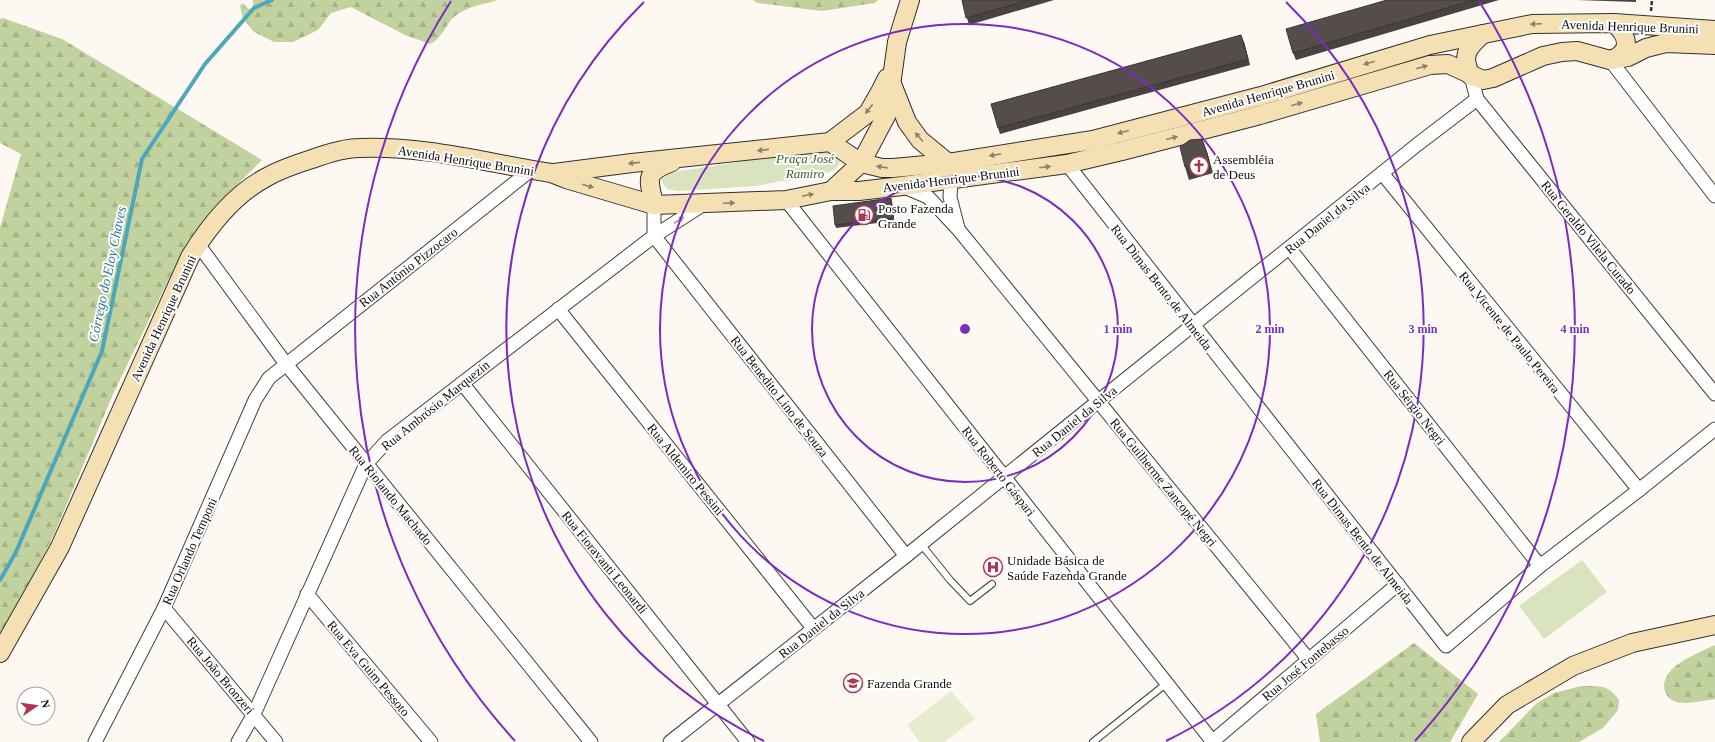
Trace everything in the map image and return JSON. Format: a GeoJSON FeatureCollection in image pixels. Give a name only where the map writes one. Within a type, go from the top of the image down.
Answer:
{"type":"FeatureCollection","features":[{"type":"Feature","properties":{"kind":"main road"},"geometry":{"type":"LineString","coordinates":[[831,191],[861,163],[887,114],[897,42],[910,0]]}},
{"type":"Feature","properties":{"kind":"main road"},"geometry":{"type":"LineString","coordinates":[[1610,60],[1620,56],[1624,51],[1627,42],[1623,31],[1614,23]]}},
{"type":"Feature","properties":{"kind":"main road","name":"Avenida Henrique Brunini"},"geometry":{"type":"LineString","coordinates":[[0,654],[60,547],[190,257],[222,213],[247,190],[266,177],[284,168],[329,154],[357,148],[390,148],[427,151],[551,173],[566,179],[654,205],[786,200],[831,191],[902,186],[950,171],[1093,140],[1261,96],[1430,45],[1532,24],[1614,23],[1715,30]]}},
{"type":"Feature","properties":{"kind":"main road"},"geometry":{"type":"LineString","coordinates":[[1471,76],[1466,64],[1466,52],[1483,34]]}},
{"type":"Feature","properties":{"kind":"main road","name":"Avenida Henrique Brunini"},"geometry":{"type":"LineString","coordinates":[[861,163],[882,168],[950,171],[1067,164],[1260,115],[1430,64],[1448,64],[1459,68],[1471,76],[1483,80],[1494,78],[1543,56],[1562,52],[1577,51],[1610,60],[1628,58],[1646,48],[1666,44],[1715,45]]}},
{"type":"Feature","properties":{"kind":"main road"},"geometry":{"type":"LineString","coordinates":[[861,163],[830,142],[868,113],[894,63]]}},
{"type":"Feature","properties":{"kind":"main road"},"geometry":{"type":"LineString","coordinates":[[892,82],[907,122],[920,140],[950,171]]}},
{"type":"Feature","properties":{"kind":"main road","name":"Avenida Henrique Brunini"},"geometry":{"type":"LineString","coordinates":[[551,173],[830,142]]}},
{"type":"Feature","properties":{"kind":"main road"},"geometry":{"type":"LineString","coordinates":[[654,205],[650,183],[652,173],[660,167],[682,158]]}},
{"type":"Feature","properties":{"kind":"main road"},"geometry":{"type":"LineString","coordinates":[[1470,742],[1507,705],[1574,666],[1632,643],[1715,625]]}},
{"type":"Feature","properties":{"kind":"street"},"geometry":{"type":"LineString","coordinates":[[1610,60],[1715,196]]}},
{"type":"Feature","properties":{"kind":"street","name":"Rua Geraldo Vilela Curado"},"geometry":{"type":"LineString","coordinates":[[1471,76],[1478,99],[1715,394]]}},
{"type":"Feature","properties":{"kind":"street","name":"Rua Daniel da Silva"},"geometry":{"type":"LineString","coordinates":[[670,742],[906,556],[1290,249],[1382,173],[1478,99]]}},
{"type":"Feature","properties":{"kind":"street","name":"Rua Dimas Bento de Almeida"},"geometry":{"type":"LineString","coordinates":[[1067,164],[1446,646],[1540,566],[1715,429]]}},
{"type":"Feature","properties":{"kind":"street","name":"Rua Antônio Pizzocaro"},"geometry":{"type":"LineString","coordinates":[[286,364],[531,170]]}},
{"type":"Feature","properties":{"kind":"street","name":"Rua Guilherme Zancopé Negri"},"geometry":{"type":"LineString","coordinates":[[950,171],[950,197],[958,229]]}},
{"type":"Feature","properties":{"kind":"street","name":"Rua Vicente de Paulo Pereira"},"geometry":{"type":"LineString","coordinates":[[1382,173],[1639,490]]}},
{"type":"Feature","properties":{"kind":"street","name":"Rua Guilherme Zancopé Negri"},"geometry":{"type":"LineString","coordinates":[[902,186],[928,197],[958,229],[1309,660]]}},
{"type":"Feature","properties":{"kind":"street","name":"Rua Roberto Gáspari"},"geometry":{"type":"LineString","coordinates":[[786,200],[1213,742]]}},
{"type":"Feature","properties":{"kind":"street","name":"Rua Ambrósio Marquezin"},"geometry":{"type":"LineString","coordinates":[[238,742],[254,714],[366,464],[387,441],[558,309],[654,236],[704,204]]}},
{"type":"Feature","properties":{"kind":"street"},"geometry":{"type":"LineString","coordinates":[[654,205],[654,236]]}},
{"type":"Feature","properties":{"kind":"street","name":"Rua Benedito Lino de Souza"},"geometry":{"type":"LineString","coordinates":[[654,236],[906,556]]}},
{"type":"Feature","properties":{"kind":"street","name":"Rua Riolando Machado"},"geometry":{"type":"LineString","coordinates":[[198,244],[286,364],[591,742]]}},
{"type":"Feature","properties":{"kind":"street","name":"Rua Sérgio Negri"},"geometry":{"type":"LineString","coordinates":[[1290,249],[1540,566]]}},
{"type":"Feature","properties":{"kind":"street","name":"Rua Aldemiro Pessini"},"geometry":{"type":"LineString","coordinates":[[558,309],[814,628]]}},
{"type":"Feature","properties":{"kind":"street","name":"Rua Orlando Temponi"},"geometry":{"type":"LineString","coordinates":[[95,742],[164,608],[255,400],[269,378],[286,364]]}},
{"type":"Feature","properties":{"kind":"street","name":"Rua Fioravanti Leonardi"},"geometry":{"type":"LineString","coordinates":[[462,383],[748,742]]}},
{"type":"Feature","properties":{"kind":"street","name":"Rua José Fontebasso"},"geometry":{"type":"LineString","coordinates":[[1213,742],[1398,584]]}},
{"type":"Feature","properties":{"kind":"street","name":"Rua Eva Guim Pessoto"},"geometry":{"type":"LineString","coordinates":[[307,594],[431,742]]}},
{"type":"Feature","properties":{"kind":"street","name":"Rua João Bronzeri"},"geometry":{"type":"LineString","coordinates":[[164,608],[276,742]]}},
{"type":"Feature","properties":{"kind":"lane"},"geometry":{"type":"LineString","coordinates":[[921,544],[950,580],[970,601],[992,584]]}},
{"type":"Feature","properties":{"kind":"lane"},"geometry":{"type":"LineString","coordinates":[[1094,742],[1166,683]]}},
{"type":"Feature","properties":{"kind":"green space"},"geometry":{"type":"Polygon","coordinates":[[[253,0],[498,0],[475,6],[454,17],[438,39],[430,44],[405,35],[351,7],[331,13],[318,30],[293,42],[274,42],[254,32],[243,18],[240,6],[242,3],[249,9],[253,8],[253,0]]]}},
{"type":"Feature","properties":{"kind":"green space"},"geometry":{"type":"Polygon","coordinates":[[[753,0],[878,0],[875,3],[822,11],[757,3],[753,0]]]}},
{"type":"Feature","properties":{"kind":"green space"},"geometry":{"type":"Polygon","coordinates":[[[3,18],[62,39],[262,160],[219,203],[180,256],[114,392],[53,537],[0,638],[0,228],[21,154],[0,143],[0,19],[3,18]]]}},
{"type":"Feature","properties":{"kind":"green space","name":"Praça José Ramiro"},"geometry":{"type":"Polygon","coordinates":[[[824,149],[840,159],[839,165],[834,170],[808,179],[782,181],[756,186],[678,191],[667,189],[662,182],[660,174],[824,149]]]}},
{"type":"Feature","properties":{"kind":"green space"},"geometry":{"type":"Polygon","coordinates":[[[1582,560],[1607,592],[1544,639],[1519,606],[1582,560]]]}},
{"type":"Feature","properties":{"kind":"green space"},"geometry":{"type":"Polygon","coordinates":[[[1414,643],[1478,694],[1450,742],[1320,742],[1316,714],[1414,643]]]}},
{"type":"Feature","properties":{"kind":"green space"},"geometry":{"type":"Polygon","coordinates":[[[1715,645],[1715,699],[1684,703],[1676,702],[1670,699],[1666,693],[1664,685],[1665,679],[1670,671],[1686,659],[1715,645]]]}},
{"type":"Feature","properties":{"kind":"green space"},"geometry":{"type":"Polygon","coordinates":[[[1581,686],[1603,687],[1611,691],[1619,700],[1618,710],[1603,728],[1579,742],[1499,742],[1537,703],[1554,693],[1581,686]]]}},
{"type":"Feature","properties":{"kind":"green space"},"geometry":{"type":"Polygon","coordinates":[[[951,691],[975,719],[944,742],[920,742],[907,725],[951,691]]]}},
{"type":"Feature","properties":{"kind":"building"},"geometry":{"type":"Polygon","coordinates":[[[962,0],[1029,0],[966,18],[962,0]]]}},
{"type":"Feature","properties":{"kind":"building"},"geometry":{"type":"Polygon","coordinates":[[[1387,0],[1474,0],[1293,53],[1286,29],[1387,0]]]}},
{"type":"Feature","properties":{"kind":"building"},"geometry":{"type":"Polygon","coordinates":[[[1241,35],[1248,59],[998,128],[991,104],[1241,35]]]}},
{"type":"Feature","properties":{"kind":"building"},"geometry":{"type":"Polygon","coordinates":[[[1202,139],[1209,160],[1185,167],[1180,147],[1190,140],[1202,139]]]}},
{"type":"Feature","properties":{"kind":"building","name":"Posto Fazenda Grande"},"geometry":{"type":"Polygon","coordinates":[[[891,198],[893,218],[835,225],[833,206],[891,198]]]}},
{"type":"Feature","properties":{"kind":"waterway","name":"Córrego do Eloy Chaves"},"geometry":{"type":"LineString","coordinates":[[0,580],[16,552],[102,351],[142,159],[205,64],[254,8],[272,0]]}},
{"type":"Feature","properties":{"kind":"place","name":"Assembléia de Deus"},"geometry":{"type":"Point","coordinates":[1199,166]}},
{"type":"Feature","properties":{"kind":"place","name":"Posto Fazenda Grande"},"geometry":{"type":"Point","coordinates":[864,215]}},
{"type":"Feature","properties":{"kind":"place","name":"Unidade Básica de Saúde Fazenda Grande"},"geometry":{"type":"Point","coordinates":[993,567]}},
{"type":"Feature","properties":{"kind":"place","name":"Fazenda Grande"},"geometry":{"type":"Point","coordinates":[853,683]}}]}
